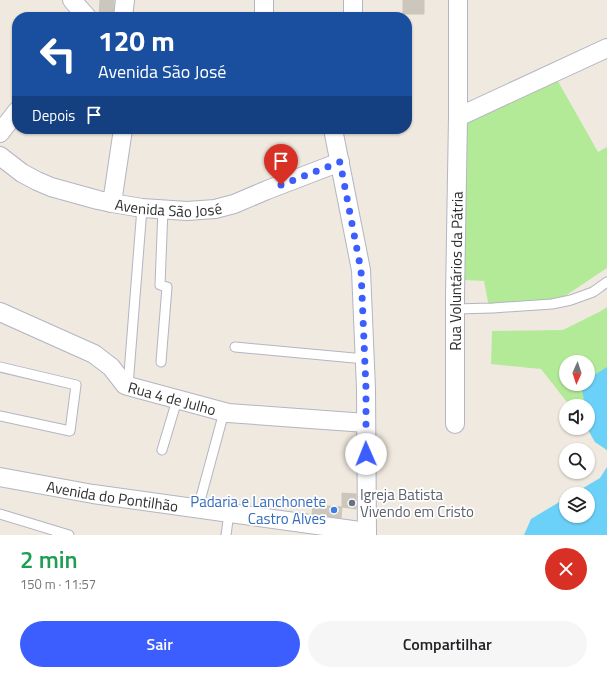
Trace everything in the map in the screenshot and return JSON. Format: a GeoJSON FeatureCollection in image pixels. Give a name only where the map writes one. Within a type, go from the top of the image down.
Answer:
{"type":"FeatureCollection","features":[{"type":"Feature","properties":{"kind":"street"},"geometry":{"type":"LineString","coordinates":[[72,0],[83,12]]}},
{"type":"Feature","properties":{"kind":"street"},"geometry":{"type":"LineString","coordinates":[[124,12],[125,0]]}},
{"type":"Feature","properties":{"kind":"street"},"geometry":{"type":"LineString","coordinates":[[264,0],[264,12]]}},
{"type":"Feature","properties":{"kind":"street"},"geometry":{"type":"LineString","coordinates":[[353,0],[353,12]]}},
{"type":"Feature","properties":{"kind":"street","name":"Rua Voluntários da Pátria"},"geometry":{"type":"LineString","coordinates":[[455,424],[458,0]]}},
{"type":"Feature","properties":{"kind":"street"},"geometry":{"type":"LineString","coordinates":[[458,117],[607,48]]}},
{"type":"Feature","properties":{"kind":"street"},"geometry":{"type":"LineString","coordinates":[[0,132],[12,117]]}},
{"type":"Feature","properties":{"kind":"street"},"geometry":{"type":"LineString","coordinates":[[112,203],[122,134]]}},
{"type":"Feature","properties":{"kind":"street"},"geometry":{"type":"LineString","coordinates":[[334,134],[361,270],[366,389],[367,533]]}},
{"type":"Feature","properties":{"kind":"street","name":"Avenida São José"},"geometry":{"type":"LineString","coordinates":[[0,156],[22,173],[51,187],[112,203],[142,208],[187,211],[215,209],[234,204],[340,162]]}},
{"type":"Feature","properties":{"kind":"street","name":"Rua 4 de Julho"},"geometry":{"type":"LineString","coordinates":[[0,312],[94,354],[111,367],[125,385],[128,386],[177,400],[236,414],[366,423]]}},
{"type":"Feature","properties":{"kind":"street","name":"Avenida do Pontilhão"},"geometry":{"type":"LineString","coordinates":[[0,477],[85,493],[367,533]]}},
{"type":"Feature","properties":{"kind":"lane"},"geometry":{"type":"LineString","coordinates":[[128,386],[142,208]]}},
{"type":"Feature","properties":{"kind":"lane"},"geometry":{"type":"LineString","coordinates":[[161,362],[167,287],[160,285],[163,209]]}},
{"type":"Feature","properties":{"kind":"lane"},"geometry":{"type":"LineString","coordinates":[[455,309],[552,304],[571,300],[593,292],[607,282]]}},
{"type":"Feature","properties":{"kind":"lane"},"geometry":{"type":"LineString","coordinates":[[235,347],[365,359]]}},
{"type":"Feature","properties":{"kind":"lane"},"geometry":{"type":"LineString","coordinates":[[0,367],[76,384],[70,431],[0,416]]}},
{"type":"Feature","properties":{"kind":"lane"},"geometry":{"type":"LineString","coordinates":[[162,450],[177,400]]}},
{"type":"Feature","properties":{"kind":"lane"},"geometry":{"type":"LineString","coordinates":[[198,508],[224,412]]}},
{"type":"Feature","properties":{"kind":"lane"},"geometry":{"type":"LineString","coordinates":[[226,535],[229,513]]}},
{"type":"Feature","properties":{"kind":"lane"},"geometry":{"type":"LineString","coordinates":[[0,514],[69,535]]}},
{"type":"Feature","properties":{"kind":"green space"},"geometry":{"type":"Polygon","coordinates":[[[555,76],[598,152],[607,147],[607,268],[562,298],[489,307],[484,281],[464,280],[462,125],[555,76]]]}},
{"type":"Feature","properties":{"kind":"green space"},"geometry":{"type":"Polygon","coordinates":[[[607,307],[607,450],[595,442],[591,435],[595,435],[595,399],[565,399],[541,369],[491,364],[492,331],[563,330],[607,307]]]}},
{"type":"Feature","properties":{"kind":"water"},"geometry":{"type":"Polygon","coordinates":[[[607,367],[607,450],[595,442],[591,435],[595,435],[595,399],[584,399],[582,391],[595,391],[595,375],[607,367]]]}},
{"type":"Feature","properties":{"kind":"water"},"geometry":{"type":"Polygon","coordinates":[[[607,467],[607,535],[524,535],[531,519],[559,502],[559,523],[595,523],[595,487],[585,487],[600,478],[607,467]]]}},
{"type":"Feature","properties":{"kind":"building"},"geometry":{"type":"Polygon","coordinates":[[[100,0],[114,0],[113,12],[99,12],[100,0]]]}},
{"type":"Feature","properties":{"kind":"building"},"geometry":{"type":"Polygon","coordinates":[[[403,0],[424,0],[424,14],[403,12],[403,0]]]}},
{"type":"Feature","properties":{"kind":"building"},"geometry":{"type":"Polygon","coordinates":[[[342,493],[356,494],[356,509],[342,507],[342,493]]]}},
{"type":"Feature","properties":{"kind":"building"},"geometry":{"type":"Polygon","coordinates":[[[313,505],[342,507],[341,518],[312,514],[313,505]]]}},
{"type":"Feature","properties":{"kind":"place","name":"Igreja Batista Vivendo em Cristo"},"geometry":{"type":"Point","coordinates":[352,503]}},
{"type":"Feature","properties":{"kind":"place","name":"Padaria e Lanchonete Castro Alves"},"geometry":{"type":"Point","coordinates":[334,510]}},
{"type":"Feature","properties":{"kind":"route"},"geometry":{"type":"LineString","coordinates":[[281,185],[340,162],[361,270],[366,389],[366,454]]}}]}
